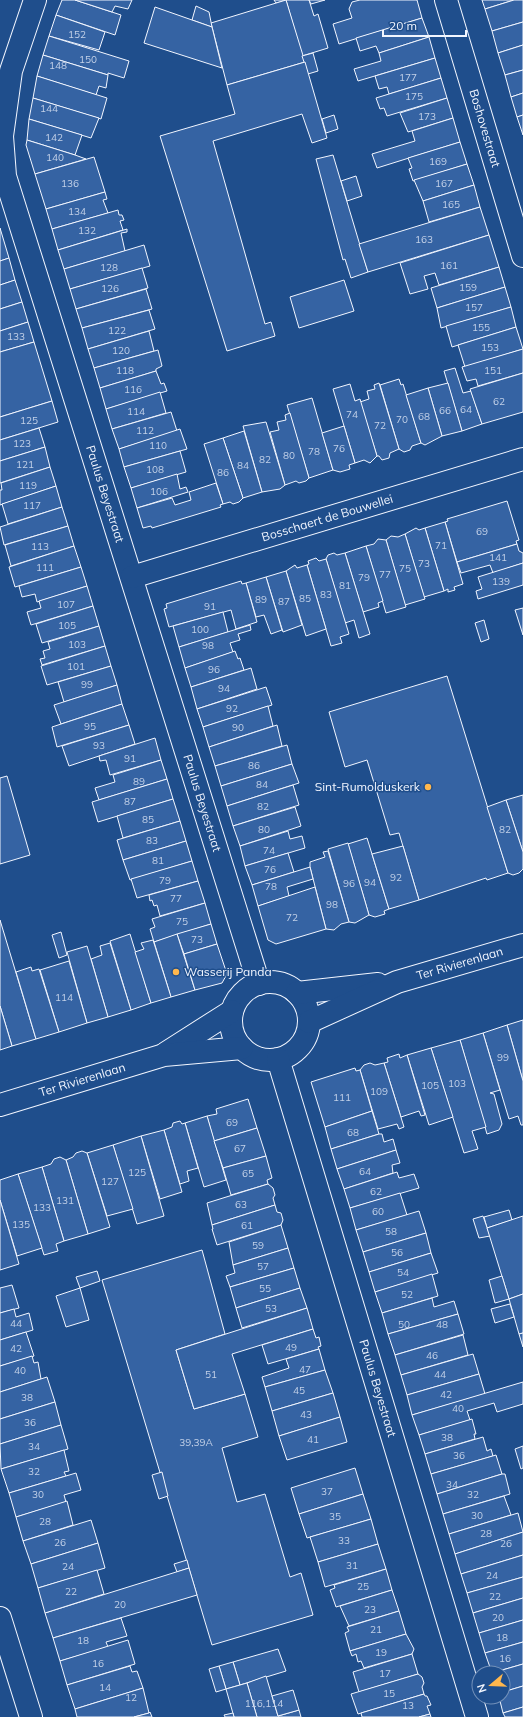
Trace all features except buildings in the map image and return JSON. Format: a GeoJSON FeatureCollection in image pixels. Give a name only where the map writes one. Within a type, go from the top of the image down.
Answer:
{"type":"FeatureCollection","features":[{"type":"Feature","properties":{"kind":"street","name":"Paulus Beyestraat"},"geometry":{"type":"LineString","coordinates":[[35,0],[11,71],[2,136],[3,176],[132,577],[259,984]]}},
{"type":"Feature","properties":{"kind":"street","name":"Boshovestraat"},"geometry":{"type":"LineString","coordinates":[[446,0],[523,256]]}},
{"type":"Feature","properties":{"kind":"street","name":"Bosschaert de Bouwellei"},"geometry":{"type":"LineString","coordinates":[[132,577],[523,459]]}},
{"type":"Feature","properties":{"kind":"street","name":"Ter Rivierenlaan"},"geometry":{"type":"LineString","coordinates":[[309,1022],[397,982],[523,945]]}},
{"type":"Feature","properties":{"kind":"street"},"geometry":{"type":"LineString","coordinates":[[272,982],[286,985],[297,993],[306,1006],[309,1022],[305,1038],[294,1052],[278,1059],[258,1058],[242,1048],[232,1031],[232,1011],[242,994],[259,984],[272,982]]}},
{"type":"Feature","properties":{"kind":"street","name":"Ter Rivierenlaan"},"geometry":{"type":"LineString","coordinates":[[297,993],[397,982]]}},
{"type":"Feature","properties":{"kind":"street","name":"Ter Rivierenlaan"},"geometry":{"type":"LineString","coordinates":[[164,1055],[232,1011]]}},
{"type":"Feature","properties":{"kind":"street","name":"Ter Rivierenlaan"},"geometry":{"type":"LineString","coordinates":[[0,1105],[164,1055],[242,1048]]}},
{"type":"Feature","properties":{"kind":"street","name":"Paulus Beyestraat"},"geometry":{"type":"LineString","coordinates":[[278,1059],[477,1717]]}},
{"type":"Feature","properties":{"kind":"street"},"geometry":{"type":"LineString","coordinates":[[0,1618],[31,1717]]}},
{"type":"Feature","properties":{"kind":"place","name":"Sint-Rumolduskerk"},"geometry":{"type":"Point","coordinates":[428,787]}},
{"type":"Feature","properties":{"kind":"place","name":"Wasserij Panda"},"geometry":{"type":"Point","coordinates":[176,972]}}]}
